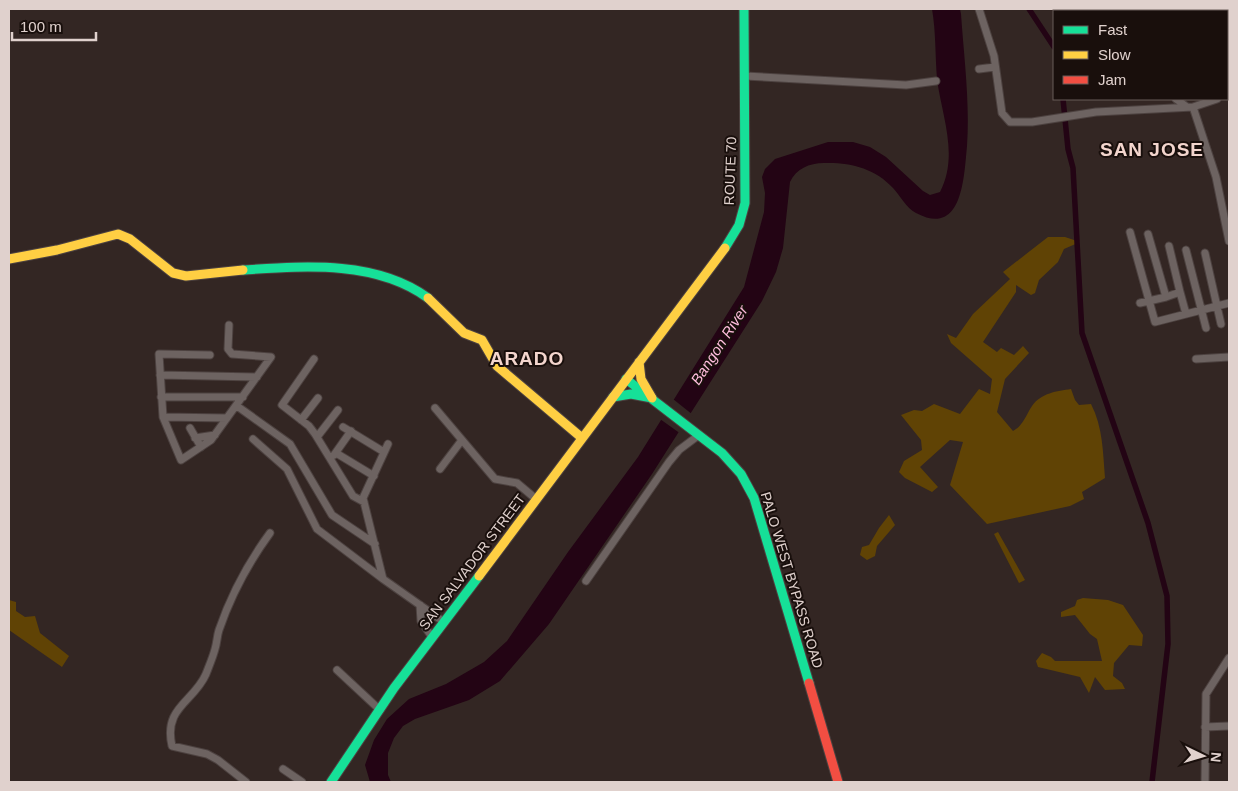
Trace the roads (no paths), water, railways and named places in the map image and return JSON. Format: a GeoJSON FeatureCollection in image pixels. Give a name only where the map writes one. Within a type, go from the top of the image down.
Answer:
{"type":"FeatureCollection","features":[{"type":"Feature","properties":{"kind":"main road","name":"ROUTE 70"},"geometry":{"type":"LineString","coordinates":[[639,362],[728,243],[739,225],[745,203],[744,9]]}},
{"type":"Feature","properties":{"kind":"main road"},"geometry":{"type":"LineString","coordinates":[[9,259],[57,250],[118,234],[130,239],[173,273],[186,276],[300,268],[345,268],[398,281],[420,292],[434,302],[469,338],[482,340],[497,366],[582,438]]}},
{"type":"Feature","properties":{"kind":"main road","name":"SAN SALVADOR STREET"},"geometry":{"type":"LineString","coordinates":[[331,782],[432,638],[639,362]]}},
{"type":"Feature","properties":{"kind":"main road"},"geometry":{"type":"LineString","coordinates":[[639,362],[640,379],[656,401]]}},
{"type":"Feature","properties":{"kind":"main road","name":"PALO WEST BYPASS ROAD"},"geometry":{"type":"LineString","coordinates":[[626,379],[722,453],[741,474],[754,498],[838,782]]}},
{"type":"Feature","properties":{"kind":"main road"},"geometry":{"type":"LineString","coordinates":[[612,397],[631,394],[656,401]]}},
{"type":"Feature","properties":{"kind":"street"},"geometry":{"type":"LineString","coordinates":[[979,9],[989,37],[996,67],[1002,112],[1008,121],[1020,124],[1096,112],[1190,107],[1214,100]]}},
{"type":"Feature","properties":{"kind":"street"},"geometry":{"type":"LineString","coordinates":[[1228,9],[1229,13]]}},
{"type":"Feature","properties":{"kind":"street"},"geometry":{"type":"LineString","coordinates":[[979,69],[996,67]]}},
{"type":"Feature","properties":{"kind":"street"},"geometry":{"type":"LineString","coordinates":[[745,76],[906,85],[936,81]]}},
{"type":"Feature","properties":{"kind":"street"},"geometry":{"type":"LineString","coordinates":[[1178,100],[1190,107],[1216,177],[1229,237]]}},
{"type":"Feature","properties":{"kind":"street"},"geometry":{"type":"LineString","coordinates":[[1130,232],[1155,322],[1229,303]]}},
{"type":"Feature","properties":{"kind":"street"},"geometry":{"type":"LineString","coordinates":[[1148,234],[1166,297]]}},
{"type":"Feature","properties":{"kind":"street"},"geometry":{"type":"LineString","coordinates":[[1168,246],[1186,314]]}},
{"type":"Feature","properties":{"kind":"street"},"geometry":{"type":"LineString","coordinates":[[1186,250],[1206,328]]}},
{"type":"Feature","properties":{"kind":"street"},"geometry":{"type":"LineString","coordinates":[[1204,253],[1221,324]]}},
{"type":"Feature","properties":{"kind":"street"},"geometry":{"type":"LineString","coordinates":[[1140,303],[1180,292]]}},
{"type":"Feature","properties":{"kind":"street"},"geometry":{"type":"LineString","coordinates":[[210,355],[159,354],[163,417],[181,460],[215,436],[271,357],[232,354],[228,349],[229,325]]}},
{"type":"Feature","properties":{"kind":"street"},"geometry":{"type":"LineString","coordinates":[[1196,358],[1229,357]]}},
{"type":"Feature","properties":{"kind":"street"},"geometry":{"type":"LineString","coordinates":[[314,359],[282,405],[301,420],[317,437],[354,496],[364,502]]}},
{"type":"Feature","properties":{"kind":"street"},"geometry":{"type":"LineString","coordinates":[[160,375],[257,377]]}},
{"type":"Feature","properties":{"kind":"street"},"geometry":{"type":"LineString","coordinates":[[161,396],[242,397]]}},
{"type":"Feature","properties":{"kind":"street"},"geometry":{"type":"LineString","coordinates":[[301,420],[318,398]]}},
{"type":"Feature","properties":{"kind":"street"},"geometry":{"type":"LineString","coordinates":[[237,406],[290,444],[332,515],[375,544]]}},
{"type":"Feature","properties":{"kind":"street"},"geometry":{"type":"LineString","coordinates":[[435,408],[495,479],[517,483],[536,499]]}},
{"type":"Feature","properties":{"kind":"street"},"geometry":{"type":"LineString","coordinates":[[317,437],[338,410]]}},
{"type":"Feature","properties":{"kind":"street"},"geometry":{"type":"LineString","coordinates":[[163,417],[227,418]]}},
{"type":"Feature","properties":{"kind":"street"},"geometry":{"type":"LineString","coordinates":[[343,427],[384,452]]}},
{"type":"Feature","properties":{"kind":"street"},"geometry":{"type":"LineString","coordinates":[[190,428],[201,447]]}},
{"type":"Feature","properties":{"kind":"street"},"geometry":{"type":"LineString","coordinates":[[330,459],[336,454],[351,431]]}},
{"type":"Feature","properties":{"kind":"street"},"geometry":{"type":"LineString","coordinates":[[586,581],[669,462],[697,433]]}},
{"type":"Feature","properties":{"kind":"street"},"geometry":{"type":"LineString","coordinates":[[195,438],[215,436]]}},
{"type":"Feature","properties":{"kind":"street"},"geometry":{"type":"LineString","coordinates":[[253,439],[287,469],[317,529],[444,622]]}},
{"type":"Feature","properties":{"kind":"street"},"geometry":{"type":"LineString","coordinates":[[440,469],[462,440]]}},
{"type":"Feature","properties":{"kind":"street"},"geometry":{"type":"LineString","coordinates":[[383,579],[363,498],[388,444]]}},
{"type":"Feature","properties":{"kind":"street"},"geometry":{"type":"LineString","coordinates":[[336,454],[374,476]]}},
{"type":"Feature","properties":{"kind":"street"},"geometry":{"type":"LineString","coordinates":[[246,782],[218,760],[207,754],[172,746],[172,725],[174,715],[183,702],[201,684],[216,649],[218,633],[230,600],[240,579],[270,533]]}},
{"type":"Feature","properties":{"kind":"street"},"geometry":{"type":"LineString","coordinates":[[420,605],[421,621],[432,638]]}},
{"type":"Feature","properties":{"kind":"street"},"geometry":{"type":"LineString","coordinates":[[1206,782],[1206,694],[1229,658]]}},
{"type":"Feature","properties":{"kind":"street"},"geometry":{"type":"LineString","coordinates":[[337,670],[380,710]]}},
{"type":"Feature","properties":{"kind":"street"},"geometry":{"type":"LineString","coordinates":[[1205,726],[1229,726]]}},
{"type":"Feature","properties":{"kind":"street"},"geometry":{"type":"LineString","coordinates":[[283,769],[302,782]]}},
{"type":"Feature","properties":{"kind":"water","name":"Bangon River"},"geometry":{"type":"Polygon","coordinates":[[[932,9],[960,9],[961,14],[968,130],[962,187],[952,211],[943,217],[932,219],[916,213],[909,208],[886,181],[870,171],[852,165],[818,163],[799,170],[790,182],[783,248],[776,272],[762,301],[652,474],[549,624],[500,681],[469,700],[415,719],[403,726],[394,738],[388,753],[388,775],[391,782],[370,782],[365,765],[374,740],[387,719],[409,699],[446,684],[484,662],[507,641],[568,552],[638,457],[744,287],[764,212],[765,193],[762,177],[765,169],[775,159],[828,142],[853,142],[870,147],[886,157],[923,191],[930,195],[940,192],[946,178],[949,150],[937,79],[932,9]]]}},
{"type":"Feature","properties":{"kind":"waterway"},"geometry":{"type":"LineString","coordinates":[[1029,9],[1053,45]]}},
{"type":"Feature","properties":{"kind":"waterway"},"geometry":{"type":"LineString","coordinates":[[1063,100],[1068,149],[1073,168],[1082,333],[1148,523],[1167,596],[1168,644],[1152,782]]}},
{"type":"Feature","properties":{"kind":"district","name":"SAN JOSE"},"geometry":{"type":"Point","coordinates":[1152,149]}},
{"type":"Feature","properties":{"kind":"district","name":"ARADO"},"geometry":{"type":"Point","coordinates":[527,358]}}]}
